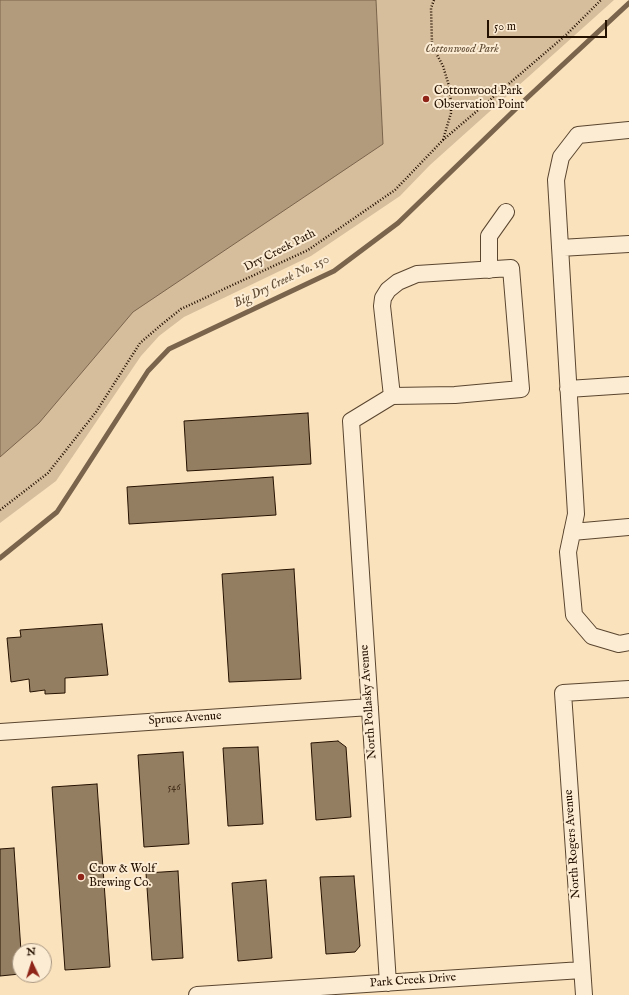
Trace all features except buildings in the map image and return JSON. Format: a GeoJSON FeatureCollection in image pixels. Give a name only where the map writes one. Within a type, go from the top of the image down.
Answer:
{"type":"FeatureCollection","features":[{"type":"Feature","properties":{"kind":"street"},"geometry":{"type":"LineString","coordinates":[[629,130],[578,135],[561,157],[556,180],[576,514],[568,552],[574,615],[592,636],[619,644],[629,642]]}},
{"type":"Feature","properties":{"kind":"street"},"geometry":{"type":"LineString","coordinates":[[489,270],[489,236],[506,212]]}},
{"type":"Feature","properties":{"kind":"street"},"geometry":{"type":"LineString","coordinates":[[560,248],[629,244]]}},
{"type":"Feature","properties":{"kind":"street"},"geometry":{"type":"LineString","coordinates":[[511,268],[521,389],[455,395],[392,396],[382,306],[383,298],[388,290],[398,282],[417,274],[511,268]]}},
{"type":"Feature","properties":{"kind":"street"},"geometry":{"type":"LineString","coordinates":[[568,389],[629,385]]}},
{"type":"Feature","properties":{"kind":"street","name":"North Pollasky Avenue"},"geometry":{"type":"LineString","coordinates":[[388,983],[351,421],[392,396]]}},
{"type":"Feature","properties":{"kind":"street"},"geometry":{"type":"LineString","coordinates":[[572,532],[629,527]]}},
{"type":"Feature","properties":{"kind":"street","name":"North Rogers Avenue"},"geometry":{"type":"LineString","coordinates":[[584,995],[563,693],[629,689]]}},
{"type":"Feature","properties":{"kind":"street","name":"Spruce Avenue"},"geometry":{"type":"LineString","coordinates":[[0,732],[370,707]]}},
{"type":"Feature","properties":{"kind":"street","name":"Park Creek Drive"},"geometry":{"type":"LineString","coordinates":[[197,995],[582,970]]}},
{"type":"Feature","properties":{"kind":"path"},"geometry":{"type":"LineString","coordinates":[[434,0],[431,8],[432,43],[443,66],[449,86],[451,112],[443,140]]}},
{"type":"Feature","properties":{"kind":"path","name":"Dry Creek Path"},"geometry":{"type":"LineString","coordinates":[[0,510],[48,473],[96,412],[140,343],[161,325],[181,309],[308,250],[395,190],[443,140],[566,35],[601,0]]}},
{"type":"Feature","properties":{"kind":"green space","name":"Cottonwood Park"},"geometry":{"type":"Polygon","coordinates":[[[0,0],[614,0],[430,165],[400,196],[311,256],[184,317],[159,336],[141,356],[56,481],[0,523],[0,0]]]}},
{"type":"Feature","properties":{"kind":"shaded area"},"geometry":{"type":"Polygon","coordinates":[[[0,0],[376,0],[383,144],[133,312],[39,423],[0,457],[0,0]]]}},
{"type":"Feature","properties":{"kind":"waterway","name":"Big Dry Creek No. 150"},"geometry":{"type":"LineString","coordinates":[[0,558],[57,512],[148,371],[169,349],[334,271],[398,223],[527,98],[629,3]]}},
{"type":"Feature","properties":{"kind":"place","name":"Cottonwood Park Observation Point"},"geometry":{"type":"Point","coordinates":[426,99]}},
{"type":"Feature","properties":{"kind":"place","name":"Crow & Wolf Brewing Co."},"geometry":{"type":"Point","coordinates":[81,877]}}]}
